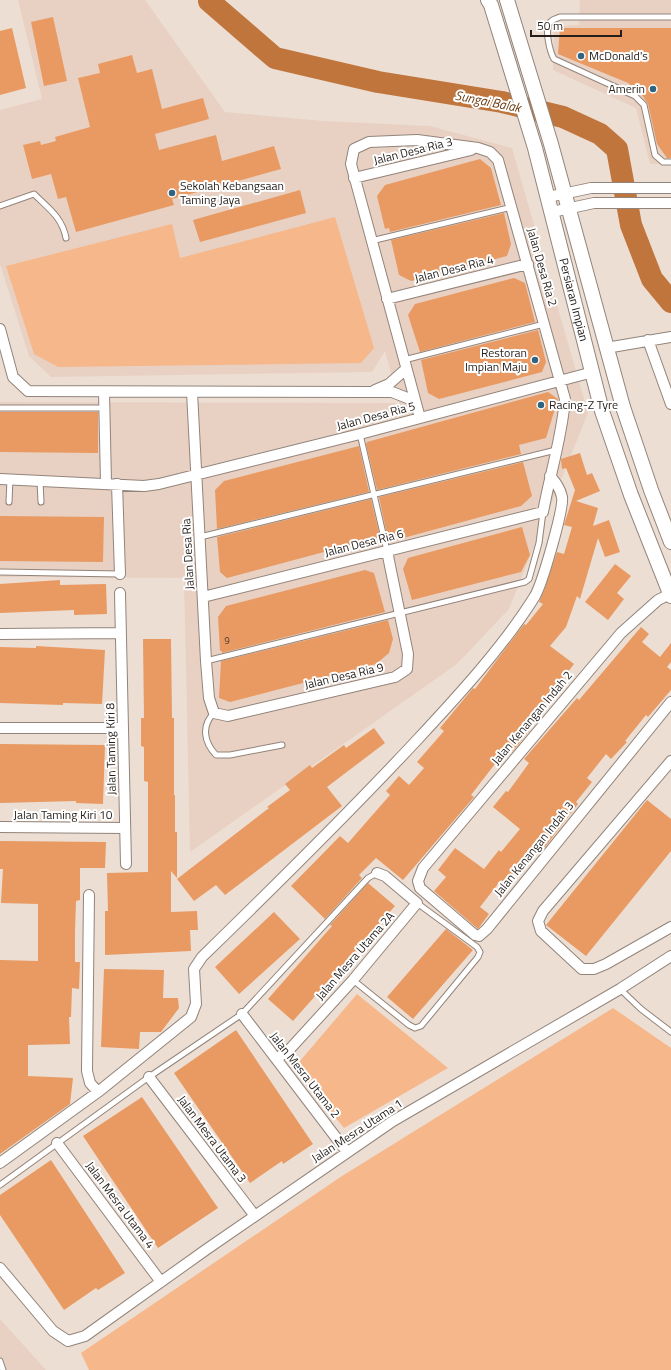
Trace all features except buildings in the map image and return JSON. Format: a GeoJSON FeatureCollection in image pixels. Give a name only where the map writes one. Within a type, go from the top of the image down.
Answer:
{"type":"FeatureCollection","features":[{"type":"Feature","properties":{"kind":"street","name":"Persiaran Impian"},"geometry":{"type":"LineString","coordinates":[[488,0],[491,4],[535,148],[602,411],[631,495],[670,595]]}},
{"type":"Feature","properties":{"kind":"street","name":"Persiaran Impian"},"geometry":{"type":"LineString","coordinates":[[507,0],[565,193],[623,407],[651,490],[671,542]]}},
{"type":"Feature","properties":{"kind":"street"},"geometry":{"type":"LineString","coordinates":[[420,418],[354,178],[351,164],[354,149],[369,142],[417,140],[478,148]]}},
{"type":"Feature","properties":{"kind":"street","name":"Jalan Desa Ria 2"},"geometry":{"type":"LineString","coordinates":[[478,148],[490,152],[498,160],[561,380],[565,399],[564,422],[550,476],[544,512]]}},
{"type":"Feature","properties":{"kind":"street","name":"Jalan Desa Ria 3"},"geometry":{"type":"LineString","coordinates":[[354,178],[478,148]]}},
{"type":"Feature","properties":{"kind":"street"},"geometry":{"type":"LineString","coordinates":[[548,197],[590,188],[666,189]]}},
{"type":"Feature","properties":{"kind":"street"},"geometry":{"type":"LineString","coordinates":[[552,212],[594,203],[666,203]]}},
{"type":"Feature","properties":{"kind":"street","name":"Jalan Desa Ria 4"},"geometry":{"type":"LineString","coordinates":[[387,299],[528,264]]}},
{"type":"Feature","properties":{"kind":"street"},"geometry":{"type":"LineString","coordinates":[[0,328],[13,377],[28,391],[392,392],[415,401]]}},
{"type":"Feature","properties":{"kind":"street"},"geometry":{"type":"LineString","coordinates":[[601,329],[602,346],[593,372],[608,383],[623,407]]}},
{"type":"Feature","properties":{"kind":"street"},"geometry":{"type":"LineString","coordinates":[[606,348],[671,337]]}},
{"type":"Feature","properties":{"kind":"street"},"geometry":{"type":"LineString","coordinates":[[648,340],[671,404]]}},
{"type":"Feature","properties":{"kind":"street"},"geometry":{"type":"LineString","coordinates":[[371,392],[389,384],[405,364]]}},
{"type":"Feature","properties":{"kind":"street","name":"Jalan Desa Ria 5"},"geometry":{"type":"LineString","coordinates":[[5,479],[144,486],[159,484],[360,434],[593,372]]}},
{"type":"Feature","properties":{"kind":"street"},"geometry":{"type":"LineString","coordinates":[[104,392],[106,483]]}},
{"type":"Feature","properties":{"kind":"street","name":"Jalan Desa Ria"},"geometry":{"type":"LineString","coordinates":[[192,392],[206,661],[209,698],[214,713]]}},
{"type":"Feature","properties":{"kind":"street"},"geometry":{"type":"LineString","coordinates":[[0,1163],[98,1092],[191,1017],[196,1004],[194,969],[202,957],[315,847],[375,785],[449,706],[517,623],[536,594],[561,514],[562,498],[558,485],[550,476]]}},
{"type":"Feature","properties":{"kind":"street"},"geometry":{"type":"LineString","coordinates":[[117,484],[120,574]]}},
{"type":"Feature","properties":{"kind":"street","name":"Jalan Desa Ria 6"},"geometry":{"type":"LineString","coordinates":[[203,597],[531,514],[544,512]]}},
{"type":"Feature","properties":{"kind":"street","name":"Jalan Desa Ria 9"},"geometry":{"type":"LineString","coordinates":[[214,713],[228,716],[395,677],[407,669],[408,654],[387,551]]}},
{"type":"Feature","properties":{"kind":"street","name":"Jalan Taming Kiri 8"},"geometry":{"type":"LineString","coordinates":[[120,593],[126,864]]}},
{"type":"Feature","properties":{"kind":"street","name":"Jalan Kenangan Indah 2"},"geometry":{"type":"LineString","coordinates":[[423,868],[621,633],[658,600],[670,595]]}},
{"type":"Feature","properties":{"kind":"street"},"geometry":{"type":"LineString","coordinates":[[0,634],[121,633]]}},
{"type":"Feature","properties":{"kind":"street","name":"Jalan Kenangan Indah 3"},"geometry":{"type":"LineString","coordinates":[[423,868],[418,881],[420,888],[474,935],[479,936],[487,929],[671,702]]}},
{"type":"Feature","properties":{"kind":"street"},"geometry":{"type":"LineString","coordinates":[[0,728],[123,728]]}},
{"type":"Feature","properties":{"kind":"street"},"geometry":{"type":"LineString","coordinates":[[671,761],[548,905],[538,921],[541,931],[582,969],[594,969],[606,964],[671,927]]}},
{"type":"Feature","properties":{"kind":"street","name":"Jalan Taming Kiri 10"},"geometry":{"type":"LineString","coordinates":[[0,827],[125,828]]}},
{"type":"Feature","properties":{"kind":"street"},"geometry":{"type":"LineString","coordinates":[[377,874],[386,876],[417,903]]}},
{"type":"Feature","properties":{"kind":"street"},"geometry":{"type":"LineString","coordinates":[[89,895],[86,1071],[90,1083],[98,1092]]}},
{"type":"Feature","properties":{"kind":"street","name":"Jalan Mesra Utama 2A"},"geometry":{"type":"LineString","coordinates":[[276,1059],[289,1050],[354,980],[417,903]]}},
{"type":"Feature","properties":{"kind":"street","name":"Jalan Mesra Utama 1"},"geometry":{"type":"LineString","coordinates":[[0,1268],[53,1331],[68,1340],[85,1336],[393,1121],[620,989],[671,956]]}},
{"type":"Feature","properties":{"kind":"street","name":"Jalan Mesra Utama 2"},"geometry":{"type":"LineString","coordinates":[[242,1014],[348,1152]]}},
{"type":"Feature","properties":{"kind":"street","name":"Jalan Mesra Utama 3"},"geometry":{"type":"LineString","coordinates":[[149,1077],[255,1216]]}},
{"type":"Feature","properties":{"kind":"street","name":"Jalan Mesra Utama 4"},"geometry":{"type":"LineString","coordinates":[[57,1143],[161,1282]]}},
{"type":"Feature","properties":{"kind":"lane"},"geometry":{"type":"LineString","coordinates":[[671,17],[560,17],[552,20],[548,25],[548,31],[554,60],[635,96],[641,101],[644,105],[655,155],[663,162],[671,162]]}},
{"type":"Feature","properties":{"kind":"lane"},"geometry":{"type":"LineString","coordinates":[[0,206],[34,194],[52,210],[64,226],[66,238]]}},
{"type":"Feature","properties":{"kind":"lane"},"geometry":{"type":"LineString","coordinates":[[371,241],[512,207]]}},
{"type":"Feature","properties":{"kind":"lane"},"geometry":{"type":"LineString","coordinates":[[405,364],[545,324]]}},
{"type":"Feature","properties":{"kind":"lane"},"geometry":{"type":"LineString","coordinates":[[0,408],[105,408]]}},
{"type":"Feature","properties":{"kind":"lane"},"geometry":{"type":"LineString","coordinates":[[360,434],[387,551]]}},
{"type":"Feature","properties":{"kind":"lane"},"geometry":{"type":"LineString","coordinates":[[200,538],[556,450]]}},
{"type":"Feature","properties":{"kind":"lane"},"geometry":{"type":"LineString","coordinates":[[5,479],[9,502]]}},
{"type":"Feature","properties":{"kind":"lane"},"geometry":{"type":"LineString","coordinates":[[40,480],[41,502]]}},
{"type":"Feature","properties":{"kind":"lane"},"geometry":{"type":"LineString","coordinates":[[206,661],[526,582],[529,579],[539,543],[544,512]]}},
{"type":"Feature","properties":{"kind":"lane"},"geometry":{"type":"LineString","coordinates":[[0,572],[120,574]]}},
{"type":"Feature","properties":{"kind":"lane"},"geometry":{"type":"LineString","coordinates":[[214,713],[208,719],[205,726],[205,736],[208,747],[216,755],[230,756],[282,745]]}},
{"type":"Feature","properties":{"kind":"lane"},"geometry":{"type":"LineString","coordinates":[[0,1185],[149,1077],[242,1014],[368,878],[377,874]]}},
{"type":"Feature","properties":{"kind":"lane"},"geometry":{"type":"LineString","coordinates":[[354,980],[409,1025],[415,1028],[421,1026],[478,957],[480,952],[477,947],[417,903]]}},
{"type":"Feature","properties":{"kind":"lane"},"geometry":{"type":"LineString","coordinates":[[620,989],[641,1009],[671,1032]]}},
{"type":"Feature","properties":{"kind":"lane"},"geometry":{"type":"LineString","coordinates":[[0,1361],[3,1370]]}},
{"type":"Feature","properties":{"kind":"shaded area"},"geometry":{"type":"Polygon","coordinates":[[[18,0],[145,0],[225,112],[324,121],[430,126],[512,148],[588,413],[509,609],[457,664],[190,852],[184,578],[0,577],[0,402],[399,403],[385,351],[372,372],[51,377],[29,356],[0,264],[0,110],[42,99],[18,0]]]}},
{"type":"Feature","properties":{"kind":"shaded area"},"geometry":{"type":"Polygon","coordinates":[[[580,0],[671,0],[671,164],[650,164],[636,108],[553,70],[554,26],[579,25],[580,0]]]}},
{"type":"Feature","properties":{"kind":"shaded area"},"geometry":{"type":"Polygon","coordinates":[[[335,217],[374,348],[361,363],[58,367],[34,354],[6,266],[172,224],[180,258],[335,217]]]}},
{"type":"Feature","properties":{"kind":"shaded area"},"geometry":{"type":"Polygon","coordinates":[[[357,994],[448,1068],[344,1128],[294,1068],[357,994]]]}},
{"type":"Feature","properties":{"kind":"shaded area"},"geometry":{"type":"Polygon","coordinates":[[[613,1008],[671,1048],[671,1370],[89,1370],[81,1353],[342,1176],[613,1008]]]}},
{"type":"Feature","properties":{"kind":"shaded area"},"geometry":{"type":"Polygon","coordinates":[[[0,1319],[46,1370],[0,1370],[0,1319]]]}},
{"type":"Feature","properties":{"kind":"waterway","name":"Sungai Balak"},"geometry":{"type":"LineString","coordinates":[[209,1],[275,58],[378,82],[502,102],[563,117],[600,134],[617,149],[631,225],[652,279],[671,302]]}},
{"type":"Feature","properties":{"kind":"place","name":"McDonald's"},"geometry":{"type":"Point","coordinates":[581,56]}},
{"type":"Feature","properties":{"kind":"place","name":"Amerin"},"geometry":{"type":"Point","coordinates":[653,89]}},
{"type":"Feature","properties":{"kind":"place","name":"Sekolah Kebangsaan Taming Jaya"},"geometry":{"type":"Point","coordinates":[172,193]}},
{"type":"Feature","properties":{"kind":"place","name":"Restoran Impian Maju"},"geometry":{"type":"Point","coordinates":[535,360]}},
{"type":"Feature","properties":{"kind":"place","name":"Racing-Z Tyre"},"geometry":{"type":"Point","coordinates":[541,405]}}]}
